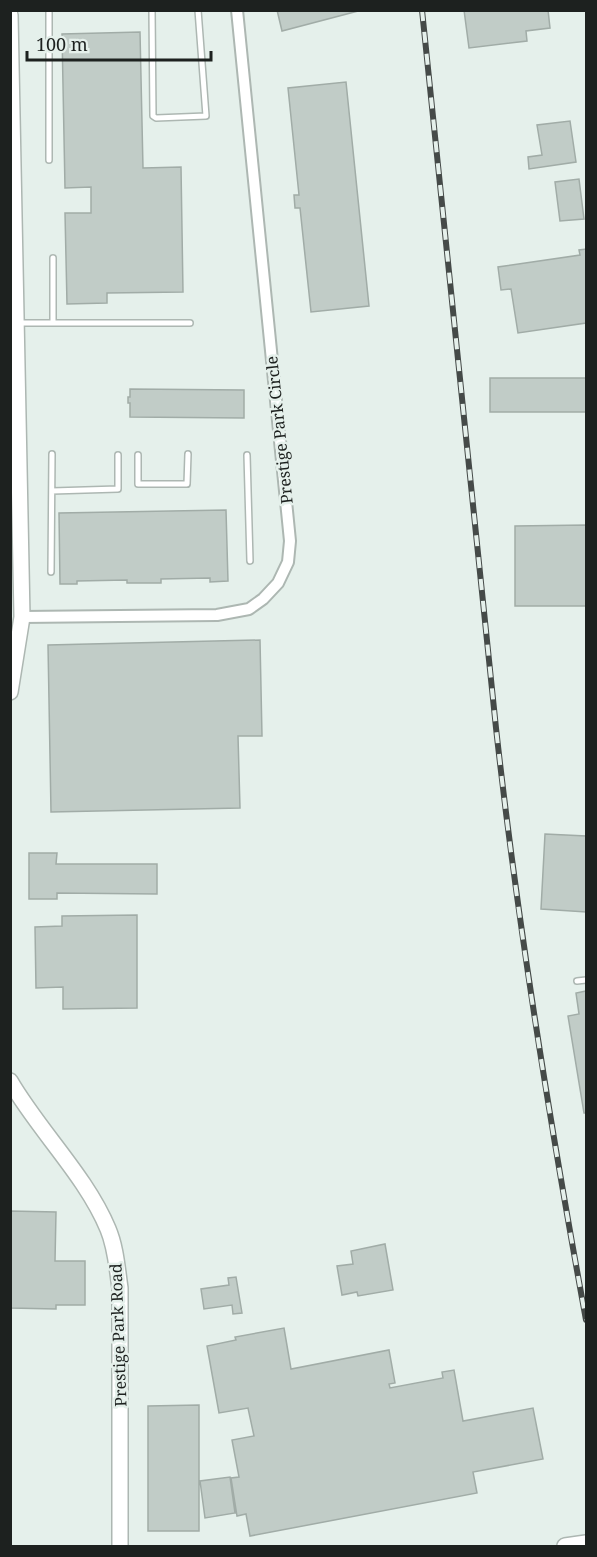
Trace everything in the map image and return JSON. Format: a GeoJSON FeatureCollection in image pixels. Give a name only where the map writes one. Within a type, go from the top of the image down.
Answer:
{"type":"FeatureCollection","features":[{"type":"Feature","properties":{"kind":"street","name":"Prestige Park Circle"},"geometry":{"type":"LineString","coordinates":[[22,617],[217,615],[249,609],[263,599],[278,583],[288,562],[290,541],[237,10]]}},
{"type":"Feature","properties":{"kind":"street"},"geometry":{"type":"LineString","coordinates":[[10,15],[22,617],[10,692]]}},
{"type":"Feature","properties":{"kind":"street","name":"Prestige Park Road"},"geometry":{"type":"LineString","coordinates":[[10,1081],[95,1203],[108,1230],[116,1256],[120,1295],[120,1546]]}},
{"type":"Feature","properties":{"kind":"street"},"geometry":{"type":"LineString","coordinates":[[565,1546],[586,1543]]}},
{"type":"Feature","properties":{"kind":"lane"},"geometry":{"type":"LineString","coordinates":[[49,10],[49,160]]}},
{"type":"Feature","properties":{"kind":"lane"},"geometry":{"type":"LineString","coordinates":[[152,10],[153,116],[156,118],[206,116],[198,10]]}},
{"type":"Feature","properties":{"kind":"lane"},"geometry":{"type":"LineString","coordinates":[[53,258],[53,322]]}},
{"type":"Feature","properties":{"kind":"lane"},"geometry":{"type":"LineString","coordinates":[[17,323],[190,323]]}},
{"type":"Feature","properties":{"kind":"lane"},"geometry":{"type":"LineString","coordinates":[[51,572],[52,454]]}},
{"type":"Feature","properties":{"kind":"lane"},"geometry":{"type":"LineString","coordinates":[[52,491],[118,489],[118,454]]}},
{"type":"Feature","properties":{"kind":"lane"},"geometry":{"type":"LineString","coordinates":[[138,455],[138,484],[187,484],[188,454]]}},
{"type":"Feature","properties":{"kind":"lane"},"geometry":{"type":"LineString","coordinates":[[247,455],[250,561]]}},
{"type":"Feature","properties":{"kind":"lane"},"geometry":{"type":"LineString","coordinates":[[577,981],[586,980]]}},
{"type":"Feature","properties":{"kind":"building"},"geometry":{"type":"Polygon","coordinates":[[[277,10],[362,10],[282,31],[277,10]]]}},
{"type":"Feature","properties":{"kind":"building"},"geometry":{"type":"Polygon","coordinates":[[[464,10],[548,10],[550,28],[526,31],[527,41],[469,48],[464,10]]]}},
{"type":"Feature","properties":{"kind":"building"},"geometry":{"type":"Polygon","coordinates":[[[140,32],[143,168],[181,167],[183,292],[107,293],[107,303],[67,304],[65,213],[91,213],[91,187],[65,188],[62,34],[140,32]]]}},
{"type":"Feature","properties":{"kind":"building"},"geometry":{"type":"Polygon","coordinates":[[[346,82],[369,306],[311,312],[300,208],[295,208],[294,195],[299,195],[288,88],[346,82]]]}},
{"type":"Feature","properties":{"kind":"building"},"geometry":{"type":"Polygon","coordinates":[[[570,121],[576,162],[529,169],[528,157],[542,155],[537,125],[570,121]]]}},
{"type":"Feature","properties":{"kind":"building"},"geometry":{"type":"Polygon","coordinates":[[[579,179],[584,219],[560,221],[555,182],[579,179]]]}},
{"type":"Feature","properties":{"kind":"building"},"geometry":{"type":"Polygon","coordinates":[[[586,249],[586,323],[518,333],[511,289],[501,290],[498,267],[580,255],[579,250],[586,249]]]}},
{"type":"Feature","properties":{"kind":"building"},"geometry":{"type":"Polygon","coordinates":[[[490,378],[586,378],[586,412],[490,412],[490,378]]]}},
{"type":"Feature","properties":{"kind":"building"},"geometry":{"type":"Polygon","coordinates":[[[130,389],[244,390],[244,418],[130,417],[128,397],[130,397],[130,389]]]}},
{"type":"Feature","properties":{"kind":"building"},"geometry":{"type":"Polygon","coordinates":[[[226,510],[228,581],[210,582],[210,578],[161,579],[161,583],[127,583],[127,580],[77,581],[77,584],[60,584],[59,513],[226,510]]]}},
{"type":"Feature","properties":{"kind":"building"},"geometry":{"type":"Polygon","coordinates":[[[586,525],[586,606],[515,606],[515,526],[586,525]]]}},
{"type":"Feature","properties":{"kind":"building"},"geometry":{"type":"Polygon","coordinates":[[[260,640],[262,736],[238,736],[240,808],[51,812],[48,645],[260,640]]]}},
{"type":"Feature","properties":{"kind":"building"},"geometry":{"type":"Polygon","coordinates":[[[545,834],[586,836],[586,912],[541,909],[545,834]]]}},
{"type":"Feature","properties":{"kind":"building"},"geometry":{"type":"Polygon","coordinates":[[[29,853],[57,853],[56,864],[157,864],[157,894],[57,893],[57,899],[29,899],[29,853]]]}},
{"type":"Feature","properties":{"kind":"building"},"geometry":{"type":"Polygon","coordinates":[[[137,915],[137,1008],[63,1009],[63,987],[36,988],[35,927],[62,926],[62,916],[137,915]]]}},
{"type":"Feature","properties":{"kind":"building"},"geometry":{"type":"Polygon","coordinates":[[[586,991],[586,1113],[584,1113],[568,1016],[579,1014],[576,993],[586,991]]]}},
{"type":"Feature","properties":{"kind":"building"},"geometry":{"type":"Polygon","coordinates":[[[10,1211],[56,1212],[55,1261],[85,1261],[85,1305],[56,1305],[56,1309],[10,1308],[10,1211]]]}},
{"type":"Feature","properties":{"kind":"building"},"geometry":{"type":"Polygon","coordinates":[[[385,1244],[393,1290],[358,1296],[357,1292],[342,1295],[337,1266],[353,1264],[351,1251],[385,1244]]]}},
{"type":"Feature","properties":{"kind":"building"},"geometry":{"type":"Polygon","coordinates":[[[236,1277],[242,1313],[233,1314],[232,1305],[204,1309],[201,1289],[229,1285],[228,1278],[236,1277]]]}},
{"type":"Feature","properties":{"kind":"building"},"geometry":{"type":"Polygon","coordinates":[[[284,1328],[291,1369],[389,1350],[395,1383],[389,1384],[390,1388],[443,1378],[442,1372],[454,1370],[463,1421],[533,1408],[543,1459],[473,1472],[477,1493],[250,1536],[246,1514],[237,1516],[231,1478],[239,1477],[232,1440],[254,1436],[248,1408],[219,1413],[207,1346],[236,1340],[235,1337],[284,1328]]]}},
{"type":"Feature","properties":{"kind":"building"},"geometry":{"type":"Polygon","coordinates":[[[199,1405],[199,1531],[148,1531],[148,1406],[199,1405]]]}},
{"type":"Feature","properties":{"kind":"building"},"geometry":{"type":"Polygon","coordinates":[[[230,1477],[235,1513],[205,1518],[200,1481],[230,1477]]]}},
{"type":"Feature","properties":{"kind":"railway"},"geometry":{"type":"LineString","coordinates":[[422,10],[496,728],[514,877],[560,1173],[586,1320]]}}]}
